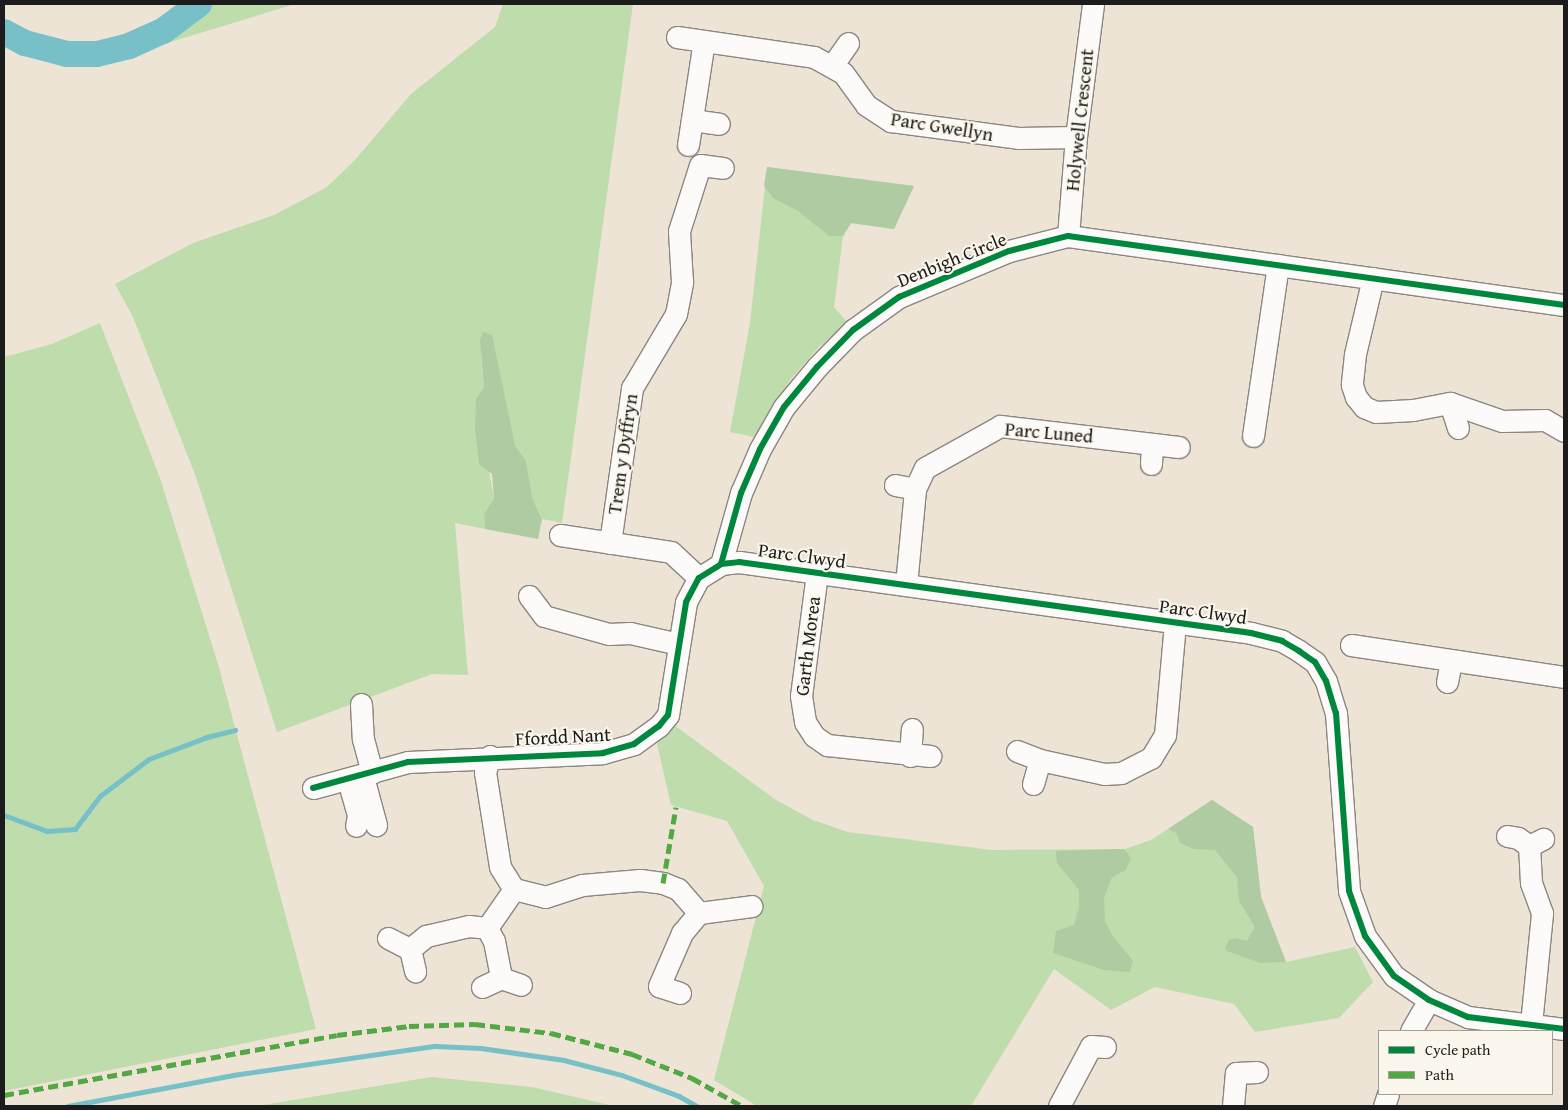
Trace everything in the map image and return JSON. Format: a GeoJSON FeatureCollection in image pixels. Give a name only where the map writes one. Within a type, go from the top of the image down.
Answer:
{"type":"FeatureCollection","features":[{"type":"Feature","properties":{"kind":"street","name":"Holywell Crescent"},"geometry":{"type":"LineString","coordinates":[[1068,236],[1076,137],[1093,4]]}},
{"type":"Feature","properties":{"kind":"street","name":"Parc Gwellyn"},"geometry":{"type":"LineString","coordinates":[[677,37],[814,57],[832,66],[855,87],[866,105],[891,121],[1018,138],[1076,137]]}},
{"type":"Feature","properties":{"kind":"street"},"geometry":{"type":"LineString","coordinates":[[688,145],[704,41]]}},
{"type":"Feature","properties":{"kind":"street"},"geometry":{"type":"LineString","coordinates":[[832,66],[848,43]]}},
{"type":"Feature","properties":{"kind":"street"},"geometry":{"type":"LineString","coordinates":[[692,120],[719,124]]}},
{"type":"Feature","properties":{"kind":"street","name":"Trem y Dyffryn"},"geometry":{"type":"LineString","coordinates":[[610,543],[632,388],[676,314],[682,282],[679,231],[700,165],[724,168]]}},
{"type":"Feature","properties":{"kind":"street","name":"Denbigh Circle"},"geometry":{"type":"LineString","coordinates":[[721,564],[741,493],[760,449],[784,407],[853,330],[899,297],[954,272],[1009,251],[1068,236],[1278,264],[1564,306]]}},
{"type":"Feature","properties":{"kind":"street"},"geometry":{"type":"LineString","coordinates":[[1253,436],[1278,264]]}},
{"type":"Feature","properties":{"kind":"street"},"geometry":{"type":"LineString","coordinates":[[1373,278],[1355,354],[1352,385],[1356,397],[1364,407],[1376,412],[1413,410],[1450,403],[1502,421],[1545,420],[1564,431]]}},
{"type":"Feature","properties":{"kind":"street"},"geometry":{"type":"LineString","coordinates":[[1450,403],[1458,428]]}},
{"type":"Feature","properties":{"kind":"street","name":"Parc Luned"},"geometry":{"type":"LineString","coordinates":[[906,585],[905,487],[925,468],[1000,426],[1152,454],[1178,447]]}},
{"type":"Feature","properties":{"kind":"street"},"geometry":{"type":"LineString","coordinates":[[560,535],[671,552],[699,578]]}},
{"type":"Feature","properties":{"kind":"street","name":"Parc Clwyd"},"geometry":{"type":"LineString","coordinates":[[721,564],[739,562],[1251,634],[1282,641],[1315,662],[1326,681],[1336,713],[1349,891],[1365,936],[1394,976],[1429,1000],[1468,1017],[1564,1029]]}},
{"type":"Feature","properties":{"kind":"street","name":"Ffordd Nant"},"geometry":{"type":"LineString","coordinates":[[313,788],[361,777],[408,762],[490,756],[603,752],[634,744],[659,726],[668,714],[686,602],[699,578],[721,564]]}},
{"type":"Feature","properties":{"kind":"street","name":"Garth Morea"},"geometry":{"type":"LineString","coordinates":[[817,573],[801,696],[805,722],[814,736],[827,745],[920,756],[912,729]]}},
{"type":"Feature","properties":{"kind":"street"},"geometry":{"type":"LineString","coordinates":[[529,596],[542,621],[609,634],[630,633],[680,644]]}},
{"type":"Feature","properties":{"kind":"street"},"geometry":{"type":"LineString","coordinates":[[1017,751],[1040,760],[1112,774],[1137,767],[1151,758],[1164,735],[1175,623]]}},
{"type":"Feature","properties":{"kind":"street"},"geometry":{"type":"LineString","coordinates":[[1351,645],[1564,677]]}},
{"type":"Feature","properties":{"kind":"street"},"geometry":{"type":"LineString","coordinates":[[1447,682],[1451,661]]}},
{"type":"Feature","properties":{"kind":"street"},"geometry":{"type":"LineString","coordinates":[[361,704],[363,739],[361,777],[366,825]]}},
{"type":"Feature","properties":{"kind":"street"},"geometry":{"type":"LineString","coordinates":[[490,756],[485,772],[500,867],[514,889],[545,897],[582,885],[627,880],[663,883],[689,898],[699,913]]}},
{"type":"Feature","properties":{"kind":"street"},"geometry":{"type":"LineString","coordinates":[[1033,784],[1040,760]]}},
{"type":"Feature","properties":{"kind":"street"},"geometry":{"type":"LineString","coordinates":[[1507,836],[1536,843],[1531,883],[1542,913],[1530,1024]]}},
{"type":"Feature","properties":{"kind":"street"},"geometry":{"type":"LineString","coordinates":[[487,928],[514,889]]}},
{"type":"Feature","properties":{"kind":"street"},"geometry":{"type":"LineString","coordinates":[[680,993],[656,994],[682,933],[699,913],[752,906]]}},
{"type":"Feature","properties":{"kind":"street"},"geometry":{"type":"LineString","coordinates":[[410,949],[426,936],[469,926],[487,928]]}},
{"type":"Feature","properties":{"kind":"street"},"geometry":{"type":"LineString","coordinates":[[487,928],[494,941],[492,982],[521,985]]}},
{"type":"Feature","properties":{"kind":"street"},"geometry":{"type":"LineString","coordinates":[[388,938],[410,949]]}},
{"type":"Feature","properties":{"kind":"street"},"geometry":{"type":"LineString","coordinates":[[410,949],[415,971]]}},
{"type":"Feature","properties":{"kind":"street"},"geometry":{"type":"LineString","coordinates":[[1412,1030],[1429,1000]]}},
{"type":"Feature","properties":{"kind":"street"},"geometry":{"type":"LineString","coordinates":[[1059,1106],[1098,1042]]}},
{"type":"Feature","properties":{"kind":"street"},"geometry":{"type":"LineString","coordinates":[[1233,1106],[1244,1068]]}},
{"type":"Feature","properties":{"kind":"green space"},"geometry":{"type":"Polygon","coordinates":[[[211,4],[295,4],[141,51],[194,21],[211,4]]]}},
{"type":"Feature","properties":{"kind":"green space"},"geometry":{"type":"Polygon","coordinates":[[[503,4],[633,4],[562,523],[542,519],[533,500],[526,461],[515,445],[481,356],[484,387],[476,399],[494,498],[484,514],[485,529],[455,523],[468,675],[432,674],[277,732],[196,477],[133,317],[115,284],[193,243],[274,215],[327,187],[354,161],[411,94],[495,27],[503,4]]]}},
{"type":"Feature","properties":{"kind":"green space"},"geometry":{"type":"Polygon","coordinates":[[[767,167],[914,186],[894,229],[851,223],[843,236],[834,307],[847,322],[817,349],[791,379],[754,437],[730,432],[750,323],[767,167]]]}},
{"type":"Feature","properties":{"kind":"green space"},"geometry":{"type":"Polygon","coordinates":[[[767,167],[914,186],[894,229],[851,223],[843,236],[829,236],[798,211],[773,198],[764,186],[767,167]]]}},
{"type":"Feature","properties":{"kind":"green space"},"geometry":{"type":"Polygon","coordinates":[[[100,323],[160,478],[218,664],[316,1029],[4,1091],[4,357],[52,344],[100,323]]]}},
{"type":"Feature","properties":{"kind":"green space"},"geometry":{"type":"Polygon","coordinates":[[[483,332],[492,335],[515,445],[526,461],[533,500],[542,519],[538,539],[485,529],[484,514],[494,498],[492,474],[479,464],[475,429],[476,399],[484,387],[480,340],[483,332]]]}},
{"type":"Feature","properties":{"kind":"green space"},"geometry":{"type":"Polygon","coordinates":[[[674,725],[776,800],[813,820],[848,832],[992,850],[1125,849],[1151,840],[1212,800],[1253,827],[1261,897],[1286,962],[1355,947],[1373,982],[1339,1018],[1255,1032],[1234,1004],[1155,987],[1111,1010],[1054,969],[971,1106],[757,1106],[714,1080],[764,886],[727,821],[671,805],[657,744],[674,725]]]}},
{"type":"Feature","properties":{"kind":"green space"},"geometry":{"type":"Polygon","coordinates":[[[1212,800],[1253,827],[1261,897],[1286,962],[1260,963],[1227,951],[1225,948],[1229,940],[1235,938],[1247,941],[1255,927],[1239,901],[1237,877],[1215,850],[1194,849],[1180,843],[1176,833],[1168,829],[1212,800]]]}},
{"type":"Feature","properties":{"kind":"green space"},"geometry":{"type":"Polygon","coordinates":[[[1124,849],[1131,858],[1126,870],[1112,877],[1104,898],[1105,921],[1112,935],[1133,961],[1130,972],[1104,970],[1053,953],[1056,931],[1074,925],[1079,907],[1079,890],[1057,863],[1056,851],[1124,849]]]}},
{"type":"Feature","properties":{"kind":"green space"},"geometry":{"type":"Polygon","coordinates":[[[431,1077],[532,1087],[614,1106],[257,1106],[431,1077]]]}},
{"type":"Feature","properties":{"kind":"waterway"},"geometry":{"type":"LineString","coordinates":[[4,32],[25,43],[67,54],[97,54],[129,46],[163,31],[199,4]]}},
{"type":"Feature","properties":{"kind":"waterway"},"geometry":{"type":"LineString","coordinates":[[4,815],[47,831],[75,829],[100,796],[149,759],[207,737],[235,730]]}},
{"type":"Feature","properties":{"kind":"waterway"},"geometry":{"type":"LineString","coordinates":[[68,1106],[233,1075],[435,1046],[481,1048],[564,1060],[622,1075],[679,1096],[697,1106]]}},
{"type":"Feature","properties":{"kind":"marked path"},"geometry":{"type":"LineString","coordinates":[[663,883],[676,807]]}},
{"type":"Feature","properties":{"kind":"marked path"},"geometry":{"type":"LineString","coordinates":[[4,1095],[337,1035],[409,1026],[475,1024],[551,1033],[632,1054],[692,1078],[742,1106]]}},
{"type":"Feature","properties":{"kind":"cycle path"},"geometry":{"type":"LineString","coordinates":[[721,564],[741,493],[760,449],[784,407],[817,367],[853,330],[899,297],[1009,251],[1068,236],[1564,305]]}},
{"type":"Feature","properties":{"kind":"cycle path"},"geometry":{"type":"LineString","coordinates":[[313,788],[408,762],[603,753],[634,744],[659,726],[668,715],[686,602],[699,578],[721,564],[739,562],[1251,633],[1282,641],[1299,651],[1315,662],[1326,681],[1336,713],[1349,891],[1365,936],[1394,976],[1429,1000],[1468,1017],[1564,1029]]}}]}
